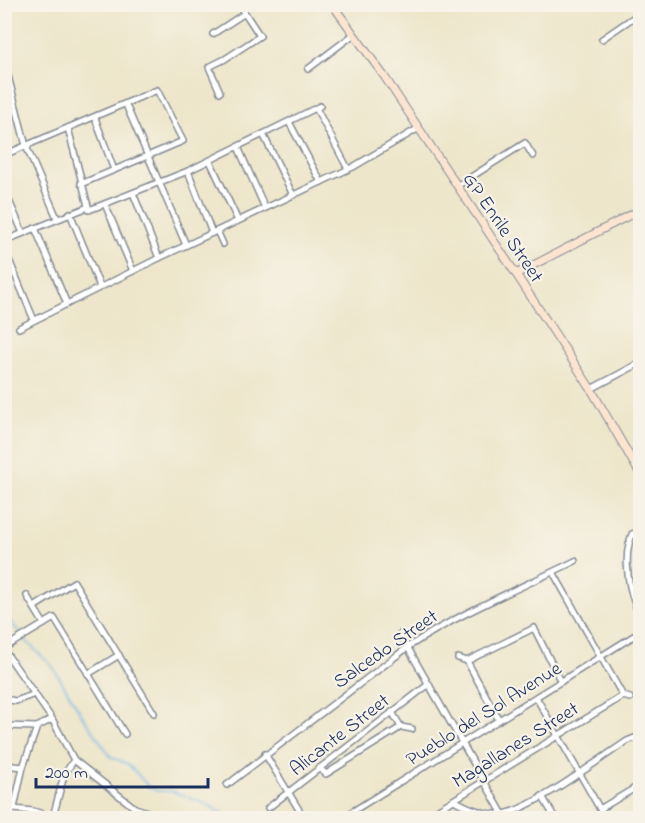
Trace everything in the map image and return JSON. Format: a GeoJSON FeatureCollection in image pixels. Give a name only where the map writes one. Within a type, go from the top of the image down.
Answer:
{"type":"FeatureCollection","features":[{"type":"Feature","properties":{"kind":"street"},"geometry":{"type":"LineString","coordinates":[[220,92],[209,67],[260,36],[239,4]]}},
{"type":"Feature","properties":{"kind":"street","name":"GP Enrile Street"},"geometry":{"type":"LineString","coordinates":[[332,4],[352,35],[384,76],[516,274],[591,389],[640,474]]}},
{"type":"Feature","properties":{"kind":"street"},"geometry":{"type":"LineString","coordinates":[[602,39],[640,14],[632,4]]}},
{"type":"Feature","properties":{"kind":"street"},"geometry":{"type":"LineString","coordinates":[[213,34],[245,14]]}},
{"type":"Feature","properties":{"kind":"street"},"geometry":{"type":"LineString","coordinates":[[308,69],[352,35]]}},
{"type":"Feature","properties":{"kind":"street"},"geometry":{"type":"LineString","coordinates":[[5,64],[26,146],[57,218]]}},
{"type":"Feature","properties":{"kind":"street"},"geometry":{"type":"LineString","coordinates":[[4,155],[157,90],[183,141],[81,184]]}},
{"type":"Feature","properties":{"kind":"street"},"geometry":{"type":"LineString","coordinates":[[126,105],[186,245]]}},
{"type":"Feature","properties":{"kind":"street"},"geometry":{"type":"LineString","coordinates":[[68,128],[89,210],[188,171],[318,107],[348,169]]}},
{"type":"Feature","properties":{"kind":"street"},"geometry":{"type":"LineString","coordinates":[[94,118],[114,170]]}},
{"type":"Feature","properties":{"kind":"street"},"geometry":{"type":"LineString","coordinates":[[289,122],[321,182]]}},
{"type":"Feature","properties":{"kind":"street"},"geometry":{"type":"LineString","coordinates":[[19,328],[159,258],[348,169],[419,128]]}},
{"type":"Feature","properties":{"kind":"street"},"geometry":{"type":"LineString","coordinates":[[263,134],[293,195]]}},
{"type":"Feature","properties":{"kind":"street"},"geometry":{"type":"LineString","coordinates":[[457,186],[525,143],[533,156]]}},
{"type":"Feature","properties":{"kind":"street"},"geometry":{"type":"LineString","coordinates":[[238,147],[266,208]]}},
{"type":"Feature","properties":{"kind":"street"},"geometry":{"type":"LineString","coordinates":[[210,161],[238,221]]}},
{"type":"Feature","properties":{"kind":"street"},"geometry":{"type":"LineString","coordinates":[[188,171],[214,232],[223,244]]}},
{"type":"Feature","properties":{"kind":"street"},"geometry":{"type":"LineString","coordinates":[[4,189],[23,233]]}},
{"type":"Feature","properties":{"kind":"street"},"geometry":{"type":"LineString","coordinates":[[133,193],[159,258]]}},
{"type":"Feature","properties":{"kind":"street"},"geometry":{"type":"LineString","coordinates":[[105,204],[133,271]]}},
{"type":"Feature","properties":{"kind":"street"},"geometry":{"type":"LineString","coordinates":[[4,241],[88,207]]}},
{"type":"Feature","properties":{"kind":"street"},"geometry":{"type":"LineString","coordinates":[[516,274],[640,210]]}},
{"type":"Feature","properties":{"kind":"street"},"geometry":{"type":"LineString","coordinates":[[70,213],[100,287]]}},
{"type":"Feature","properties":{"kind":"street"},"geometry":{"type":"LineString","coordinates":[[35,228],[67,304]]}},
{"type":"Feature","properties":{"kind":"street"},"geometry":{"type":"LineString","coordinates":[[4,248],[34,320]]}},
{"type":"Feature","properties":{"kind":"street"},"geometry":{"type":"LineString","coordinates":[[591,389],[640,363]]}},
{"type":"Feature","properties":{"kind":"street"},"geometry":{"type":"LineString","coordinates":[[640,532],[632,534],[630,540],[628,576],[640,616]]}},
{"type":"Feature","properties":{"kind":"street","name":"Salcedo Street"},"geometry":{"type":"LineString","coordinates":[[227,785],[408,646],[462,615],[575,561]]}},
{"type":"Feature","properties":{"kind":"street"},"geometry":{"type":"LineString","coordinates":[[553,572],[623,696],[630,698]]}},
{"type":"Feature","properties":{"kind":"street"},"geometry":{"type":"LineString","coordinates":[[33,607],[74,582],[154,713]]}},
{"type":"Feature","properties":{"kind":"street"},"geometry":{"type":"LineString","coordinates":[[27,596],[44,624]]}},
{"type":"Feature","properties":{"kind":"street"},"geometry":{"type":"LineString","coordinates":[[125,734],[54,618],[4,649],[52,719],[74,760],[135,808],[167,819]]}},
{"type":"Feature","properties":{"kind":"street"},"geometry":{"type":"LineString","coordinates":[[467,661],[534,628],[537,620]]}},
{"type":"Feature","properties":{"kind":"street"},"geometry":{"type":"LineString","coordinates":[[534,628],[561,682]]}},
{"type":"Feature","properties":{"kind":"street","name":"Pueblo del Sol Avenue"},"geometry":{"type":"LineString","coordinates":[[342,819],[640,632]]}},
{"type":"Feature","properties":{"kind":"street"},"geometry":{"type":"LineString","coordinates":[[400,634],[504,816]]}},
{"type":"Feature","properties":{"kind":"street"},"geometry":{"type":"LineString","coordinates":[[88,674],[119,655]]}},
{"type":"Feature","properties":{"kind":"street"},"geometry":{"type":"LineString","coordinates":[[458,658],[467,661],[499,720]]}},
{"type":"Feature","properties":{"kind":"street","name":"Alicante Street"},"geometry":{"type":"LineString","coordinates":[[268,808],[429,684]]}},
{"type":"Feature","properties":{"kind":"street"},"geometry":{"type":"LineString","coordinates":[[4,699],[16,700],[35,694]]}},
{"type":"Feature","properties":{"kind":"street","name":"Magallanes Street"},"geometry":{"type":"LineString","coordinates":[[424,819],[623,696]]}},
{"type":"Feature","properties":{"kind":"street"},"geometry":{"type":"LineString","coordinates":[[536,697],[605,819]]}},
{"type":"Feature","properties":{"kind":"street"},"geometry":{"type":"LineString","coordinates":[[392,712],[401,727]]}},
{"type":"Feature","properties":{"kind":"street"},"geometry":{"type":"LineString","coordinates":[[4,726],[37,728],[52,719]]}},
{"type":"Feature","properties":{"kind":"street"},"geometry":{"type":"LineString","coordinates":[[320,768],[326,774],[401,727],[412,729]]}},
{"type":"Feature","properties":{"kind":"street"},"geometry":{"type":"LineString","coordinates":[[14,808],[23,767],[37,728]]}},
{"type":"Feature","properties":{"kind":"street"},"geometry":{"type":"LineString","coordinates":[[454,800],[483,813],[504,816],[542,796],[627,741],[640,736]]}},
{"type":"Feature","properties":{"kind":"street"},"geometry":{"type":"LineString","coordinates":[[265,754],[304,819]]}},
{"type":"Feature","properties":{"kind":"street"},"geometry":{"type":"LineString","coordinates":[[4,807],[54,818],[64,775],[74,760]]}},
{"type":"Feature","properties":{"kind":"street"},"geometry":{"type":"LineString","coordinates":[[4,765],[23,767]]}},
{"type":"Feature","properties":{"kind":"street"},"geometry":{"type":"LineString","coordinates":[[600,809],[640,785]]}},
{"type":"Feature","properties":{"kind":"street"},"geometry":{"type":"LineString","coordinates":[[542,796],[555,819]]}},
{"type":"Feature","properties":{"kind":"waterway"},"geometry":{"type":"LineString","coordinates":[[4,612],[21,635]]}},
{"type":"Feature","properties":{"kind":"waterway"},"geometry":{"type":"LineString","coordinates":[[24,639],[53,667],[83,717],[111,757],[128,764],[149,787],[157,791],[172,791],[206,804],[231,818]]}}]}
